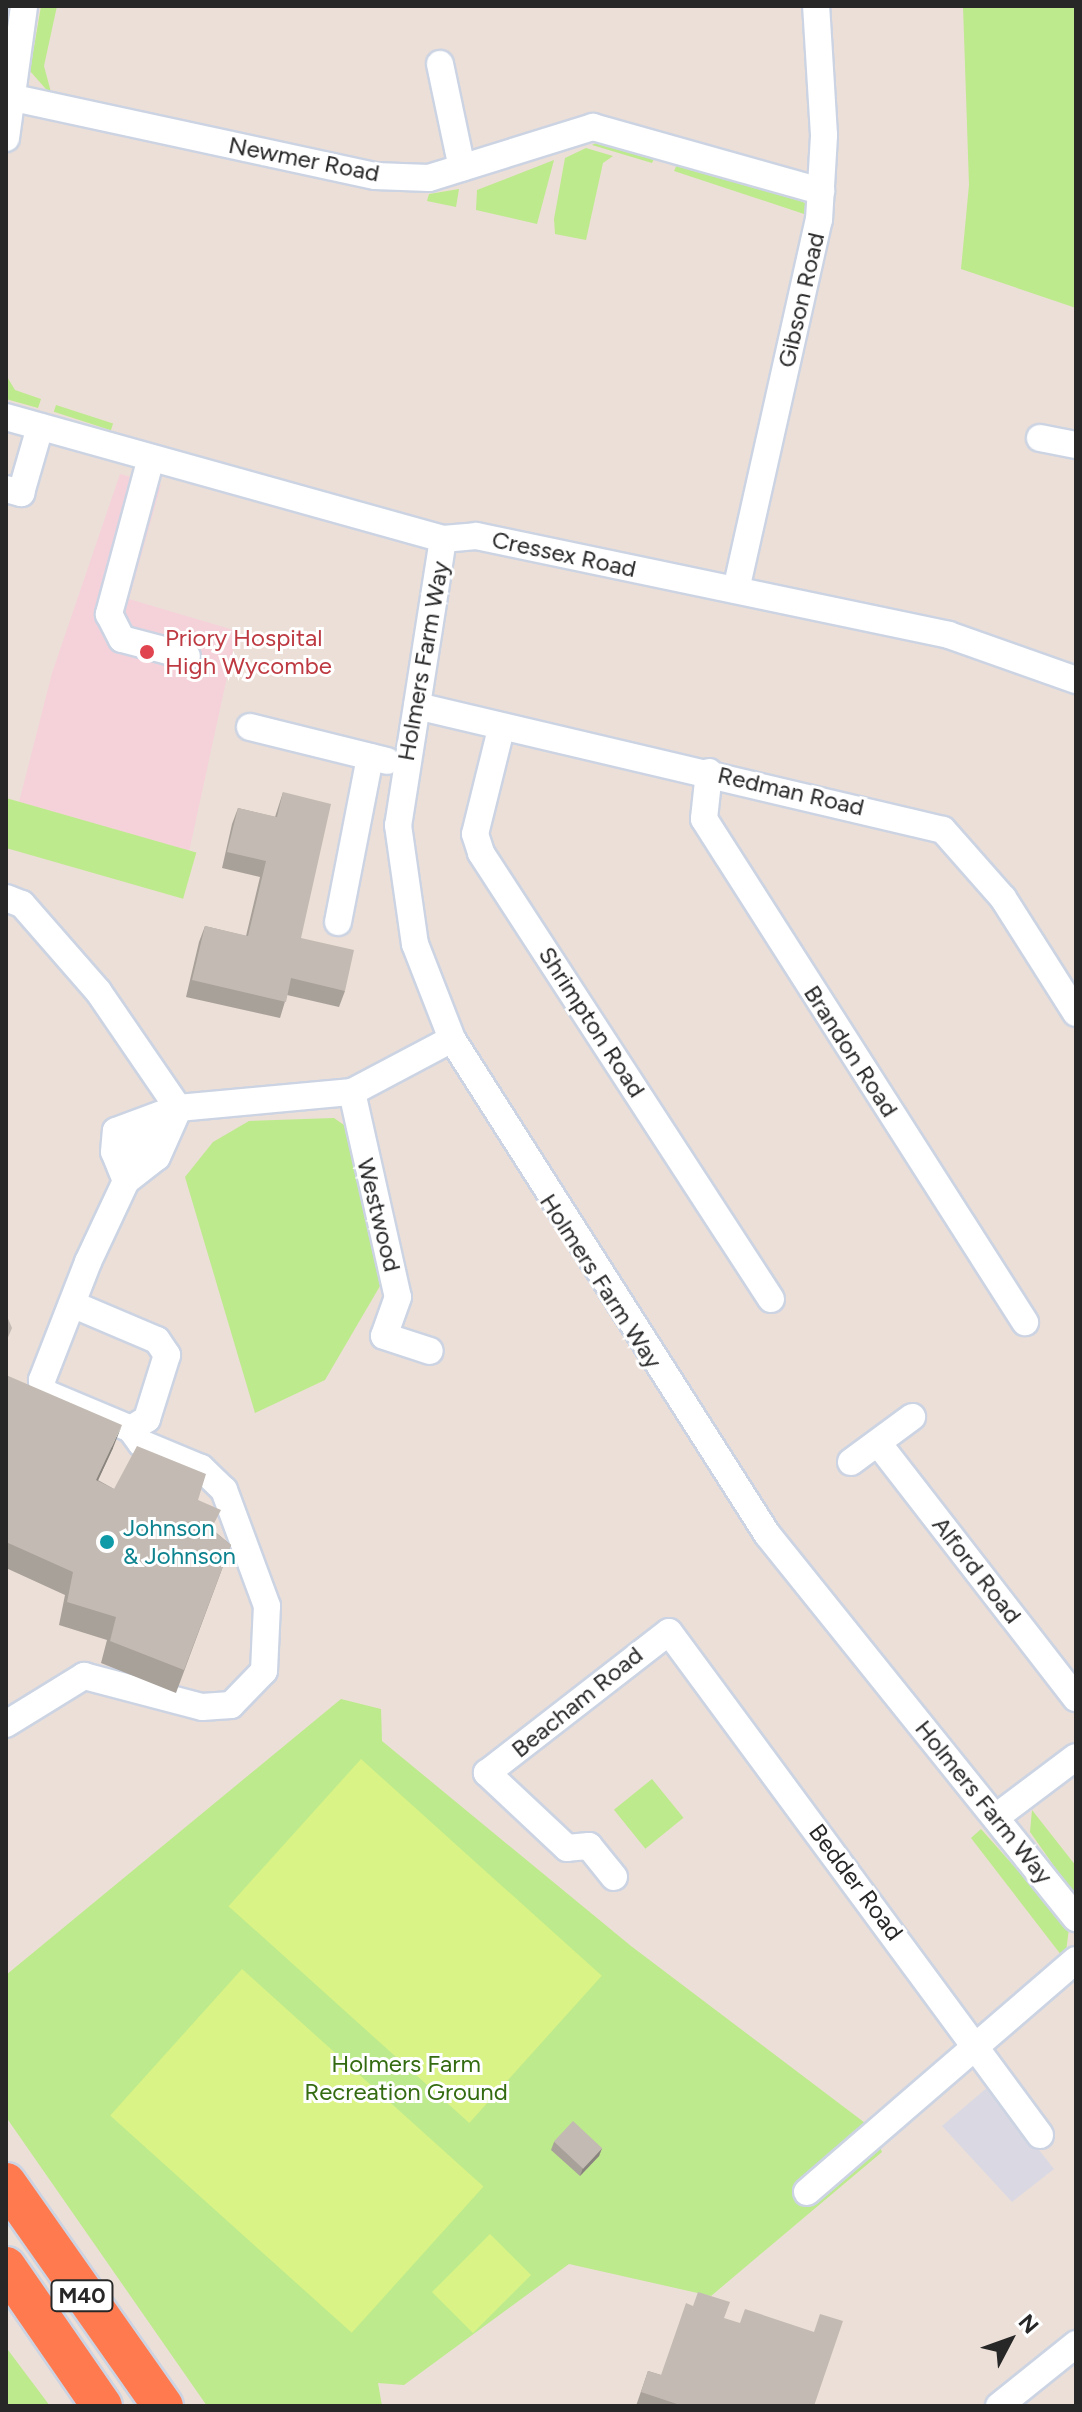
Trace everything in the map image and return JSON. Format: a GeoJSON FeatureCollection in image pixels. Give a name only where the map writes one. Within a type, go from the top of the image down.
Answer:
{"type":"FeatureCollection","features":[{"type":"Feature","properties":{"kind":"highway","name":"M40"},"geometry":{"type":"LineString","coordinates":[[6,2183],[163,2406]]}},
{"type":"Feature","properties":{"kind":"highway","name":"M40"},"geometry":{"type":"LineString","coordinates":[[6,2267],[102,2406]]}},
{"type":"Feature","properties":{"kind":"street"},"geometry":{"type":"LineString","coordinates":[[6,138],[14,98],[24,6]]}},
{"type":"Feature","properties":{"kind":"street","name":"Gibson Road"},"geometry":{"type":"LineString","coordinates":[[736,590],[821,191],[816,6]]}},
{"type":"Feature","properties":{"kind":"street"},"geometry":{"type":"LineString","coordinates":[[440,64],[462,168]]}},
{"type":"Feature","properties":{"kind":"street","name":"Newmer Road"},"geometry":{"type":"LineString","coordinates":[[14,98],[375,176],[429,178],[593,127],[821,191]]}},
{"type":"Feature","properties":{"kind":"street","name":"Cressex Road"},"geometry":{"type":"LineString","coordinates":[[6,417],[443,539],[476,536],[992,646],[1076,680]]}},
{"type":"Feature","properties":{"kind":"street"},"geometry":{"type":"LineString","coordinates":[[6,489],[21,493],[40,427]]}},
{"type":"Feature","properties":{"kind":"street"},"geometry":{"type":"LineString","coordinates":[[1040,438],[1076,445]]}},
{"type":"Feature","properties":{"kind":"street"},"geometry":{"type":"LineString","coordinates":[[151,458],[109,614],[122,639],[187,656]]}},
{"type":"Feature","properties":{"kind":"street","name":"Holmers Farm Way"},"geometry":{"type":"LineString","coordinates":[[443,539],[405,765],[398,825],[415,944],[452,1039],[767,1534],[1076,1918]]}},
{"type":"Feature","properties":{"kind":"street","name":"Redman Road"},"geometry":{"type":"LineString","coordinates":[[417,706],[501,729],[709,772],[943,830],[1003,898],[1076,1013]]}},
{"type":"Feature","properties":{"kind":"street"},"geometry":{"type":"LineString","coordinates":[[250,727],[405,765]]}},
{"type":"Feature","properties":{"kind":"street","name":"Shrimpton Road"},"geometry":{"type":"LineString","coordinates":[[501,729],[475,834],[481,853],[771,1299]]}},
{"type":"Feature","properties":{"kind":"street"},"geometry":{"type":"LineString","coordinates":[[338,922],[370,757]]}},
{"type":"Feature","properties":{"kind":"street","name":"Brandon Road"},"geometry":{"type":"LineString","coordinates":[[709,772],[704,819],[1025,1322]]}},
{"type":"Feature","properties":{"kind":"street"},"geometry":{"type":"LineString","coordinates":[[6,898],[22,904],[98,991],[178,1108]]}},
{"type":"Feature","properties":{"kind":"street"},"geometry":{"type":"LineString","coordinates":[[126,1181],[114,1152],[116,1131],[178,1108],[352,1092],[452,1039]]}},
{"type":"Feature","properties":{"kind":"street","name":"Westwood"},"geometry":{"type":"LineString","coordinates":[[352,1092],[398,1297],[384,1336],[430,1351]]}},
{"type":"Feature","properties":{"kind":"street"},"geometry":{"type":"LineString","coordinates":[[6,1724],[84,1676],[202,1707],[231,1705],[264,1671],[267,1606],[224,1490],[201,1468],[141,1443],[131,1429],[43,1392],[72,1304],[126,1181],[157,1157],[178,1108]]}},
{"type":"Feature","properties":{"kind":"street"},"geometry":{"type":"LineString","coordinates":[[72,1304],[157,1340],[167,1355],[147,1419],[131,1429]]}},
{"type":"Feature","properties":{"kind":"street"},"geometry":{"type":"LineString","coordinates":[[851,1462],[912,1417]]}},
{"type":"Feature","properties":{"kind":"street","name":"Alford Road"},"geometry":{"type":"LineString","coordinates":[[878,1443],[1076,1698]]}},
{"type":"Feature","properties":{"kind":"street","name":"Beacham Road"},"geometry":{"type":"LineString","coordinates":[[614,1877],[589,1846],[567,1848],[478,1780],[669,1632]]}},
{"type":"Feature","properties":{"kind":"street","name":"Bedder Road"},"geometry":{"type":"LineString","coordinates":[[669,1632],[979,2047],[1040,2135]]}},
{"type":"Feature","properties":{"kind":"street"},"geometry":{"type":"LineString","coordinates":[[996,1817],[1076,1757]]}},
{"type":"Feature","properties":{"kind":"street"},"geometry":{"type":"LineString","coordinates":[[807,2192],[900,2118],[1076,1960]]}},
{"type":"Feature","properties":{"kind":"street"},"geometry":{"type":"LineString","coordinates":[[999,2406],[1076,2344]]}},
{"type":"Feature","properties":{"kind":"shaded area","name":"Priory Hospital High Wycombe"},"geometry":{"type":"Polygon","coordinates":[[[120,474],[161,485],[129,599],[237,631],[189,852],[19,802],[52,673],[120,474]]]}},
{"type":"Feature","properties":{"kind":"shaded area"},"geometry":{"type":"Polygon","coordinates":[[[989,2086],[1054,2169],[1012,2202],[942,2126],[989,2086]]]}},
{"type":"Feature","properties":{"kind":"green space"},"geometry":{"type":"Polygon","coordinates":[[[41,6],[57,6],[44,66],[52,96],[30,71],[41,6]]]}},
{"type":"Feature","properties":{"kind":"green space"},"geometry":{"type":"Polygon","coordinates":[[[963,6],[1076,6],[1076,308],[961,269],[969,185],[963,6]]]}},
{"type":"Feature","properties":{"kind":"green space"},"geometry":{"type":"Polygon","coordinates":[[[601,140],[656,155],[652,163],[592,145],[601,140]]]}},
{"type":"Feature","properties":{"kind":"green space"},"geometry":{"type":"Polygon","coordinates":[[[586,148],[613,156],[603,163],[586,240],[555,234],[554,219],[565,158],[586,148]]]}},
{"type":"Feature","properties":{"kind":"green space"},"geometry":{"type":"Polygon","coordinates":[[[554,160],[537,224],[476,210],[477,190],[554,160]]]}},
{"type":"Feature","properties":{"kind":"green space"},"geometry":{"type":"Polygon","coordinates":[[[679,160],[794,196],[809,206],[807,215],[674,171],[679,160]]]}},
{"type":"Feature","properties":{"kind":"green space"},"geometry":{"type":"Polygon","coordinates":[[[459,189],[456,207],[427,201],[429,194],[459,189]]]}},
{"type":"Feature","properties":{"kind":"green space"},"geometry":{"type":"Polygon","coordinates":[[[6,375],[15,390],[41,399],[38,408],[6,399],[6,375]]]}},
{"type":"Feature","properties":{"kind":"green space"},"geometry":{"type":"Polygon","coordinates":[[[56,405],[113,424],[111,430],[54,412],[56,405]]]}},
{"type":"Feature","properties":{"kind":"green space"},"geometry":{"type":"Polygon","coordinates":[[[6,798],[196,853],[183,899],[6,848],[6,798]]]}},
{"type":"Feature","properties":{"kind":"green space"},"geometry":{"type":"Polygon","coordinates":[[[334,1118],[344,1125],[387,1274],[325,1380],[255,1413],[185,1177],[213,1142],[249,1121],[334,1118]]]}},
{"type":"Feature","properties":{"kind":"green space","name":"Holmers Farm Recreation Ground"},"geometry":{"type":"Polygon","coordinates":[[[341,1699],[381,1709],[382,1741],[631,1946],[873,2129],[882,2152],[711,2296],[569,2264],[404,2385],[378,2383],[382,2406],[207,2406],[6,2117],[6,1975],[341,1699]]]}},
{"type":"Feature","properties":{"kind":"green space"},"geometry":{"type":"Polygon","coordinates":[[[361,1759],[602,1976],[469,2123],[229,1906],[361,1759]]]}},
{"type":"Feature","properties":{"kind":"green space"},"geometry":{"type":"Polygon","coordinates":[[[652,1779],[683,1818],[645,1849],[614,1810],[652,1779]]]}},
{"type":"Feature","properties":{"kind":"green space"},"geometry":{"type":"Polygon","coordinates":[[[1032,1810],[1076,1866],[1076,1897],[1030,1832],[1032,1810]]]}},
{"type":"Feature","properties":{"kind":"green space"},"geometry":{"type":"Polygon","coordinates":[[[981,1829],[1069,1928],[1065,1960],[971,1838],[981,1829]]]}},
{"type":"Feature","properties":{"kind":"green space"},"geometry":{"type":"Polygon","coordinates":[[[242,1969],[484,2186],[352,2333],[110,2115],[242,1969]]]}},
{"type":"Feature","properties":{"kind":"green space"},"geometry":{"type":"Polygon","coordinates":[[[490,2234],[531,2275],[473,2333],[432,2292],[490,2234]]]}},
{"type":"Feature","properties":{"kind":"green space"},"geometry":{"type":"Polygon","coordinates":[[[6,2348],[8,2350],[50,2406],[6,2406],[6,2348]]]}},
{"type":"Feature","properties":{"kind":"building"},"geometry":{"type":"Polygon","coordinates":[[[283,792],[331,804],[301,938],[354,950],[345,991],[291,978],[286,1002],[192,980],[205,926],[248,936],[266,861],[227,852],[238,808],[277,817],[283,792]]]}},
{"type":"Feature","properties":{"kind":"building"},"geometry":{"type":"Polygon","coordinates":[[[6,1314],[12,1328],[6,1342],[6,1314]]]}},
{"type":"Feature","properties":{"kind":"building","name":"Johnson & Johnson"},"geometry":{"type":"Polygon","coordinates":[[[6,1375],[122,1425],[96,1480],[114,1489],[137,1446],[206,1474],[198,1500],[221,1510],[211,1529],[231,1545],[184,1670],[110,1641],[116,1617],[67,1602],[73,1572],[6,1542],[6,1375]]]}},
{"type":"Feature","properties":{"kind":"building"},"geometry":{"type":"Polygon","coordinates":[[[573,2121],[602,2148],[583,2169],[554,2141],[573,2121]]]}},
{"type":"Feature","properties":{"kind":"building"},"geometry":{"type":"Polygon","coordinates":[[[698,2292],[730,2302],[724,2318],[740,2323],[745,2309],[814,2332],[820,2314],[843,2321],[814,2406],[683,2406],[641,2392],[648,2371],[661,2375],[686,2303],[693,2306],[698,2292]]]}},
{"type":"Feature","properties":{"kind":"place","name":"Priory Hospital High Wycombe"},"geometry":{"type":"Point","coordinates":[147,652]}},
{"type":"Feature","properties":{"kind":"place","name":"Johnson & Johnson"},"geometry":{"type":"Point","coordinates":[107,1542]}}]}
